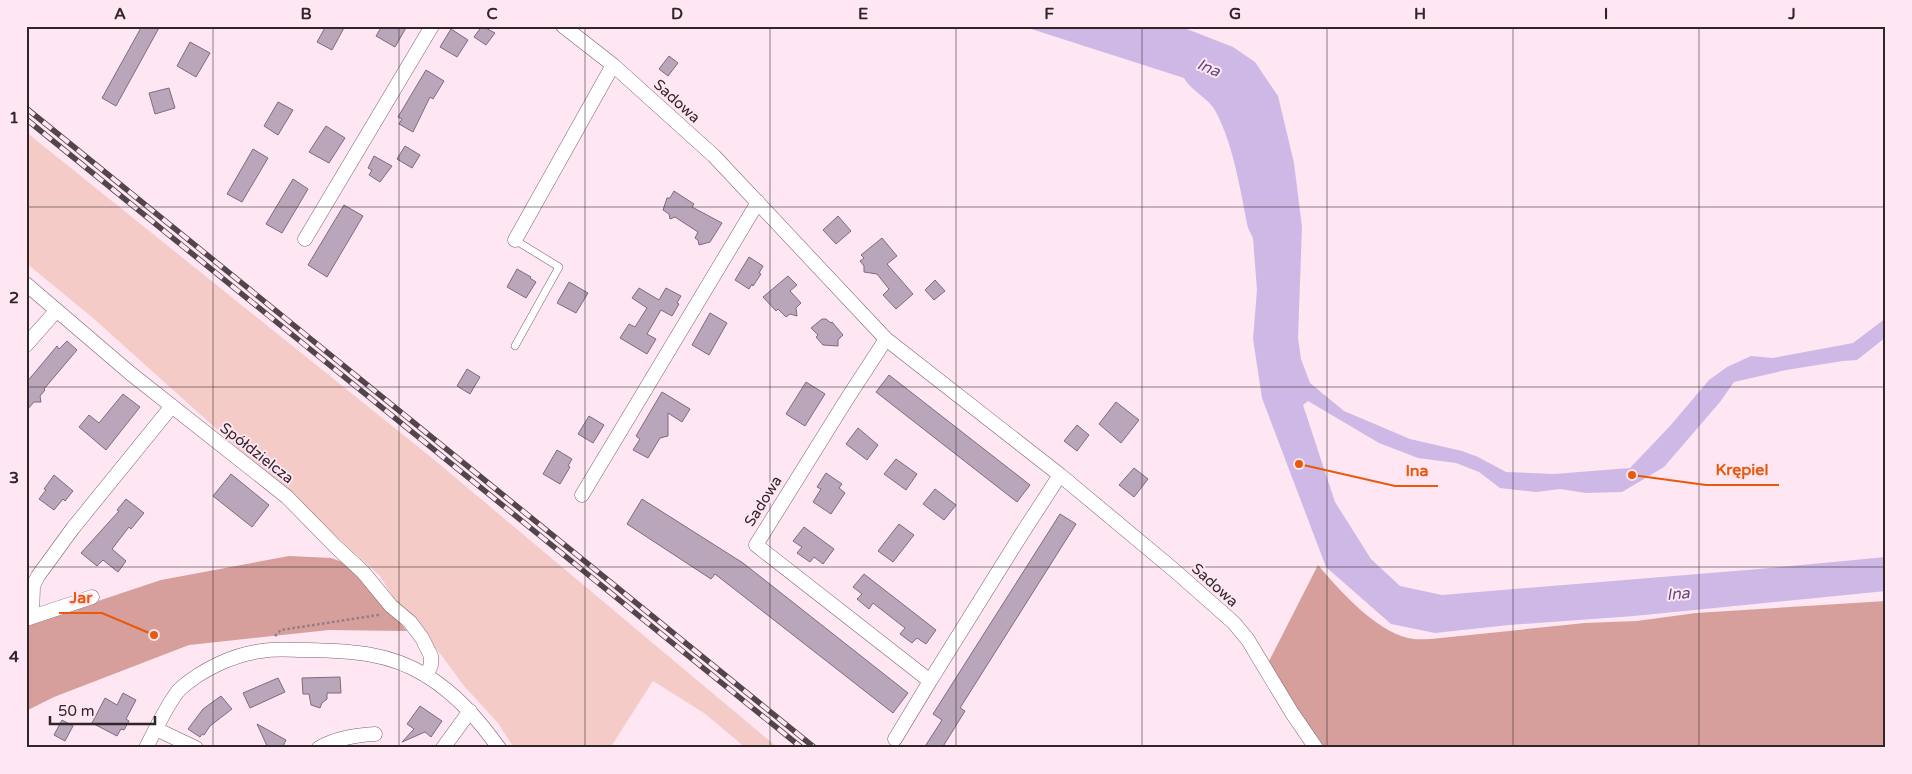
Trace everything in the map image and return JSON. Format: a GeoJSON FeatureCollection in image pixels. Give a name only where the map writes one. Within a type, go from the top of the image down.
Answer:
{"type":"FeatureCollection","features":[{"type":"Feature","properties":{"kind":"street"},"geometry":{"type":"LineString","coordinates":[[305,239],[432,26]]}},
{"type":"Feature","properties":{"kind":"street","name":"Sadowa"},"geometry":{"type":"LineString","coordinates":[[563,26],[613,65],[714,156],[886,339],[1060,475],[1234,623],[1248,640],[1292,713],[1316,748]]}},
{"type":"Feature","properties":{"kind":"street"},"geometry":{"type":"LineString","coordinates":[[514,240],[613,65]]}},
{"type":"Feature","properties":{"kind":"street"},"geometry":{"type":"LineString","coordinates":[[582,495],[758,202]]}},
{"type":"Feature","properties":{"kind":"street","name":"Spółdzielcza"},"geometry":{"type":"LineString","coordinates":[[26,284],[172,406],[287,497],[335,546],[364,572],[391,606],[410,622],[428,650],[431,656],[431,665],[426,676]]}},
{"type":"Feature","properties":{"kind":"street"},"geometry":{"type":"LineString","coordinates":[[26,345],[56,310]]}},
{"type":"Feature","properties":{"kind":"street","name":"Sadowa"},"geometry":{"type":"LineString","coordinates":[[886,339],[844,402],[756,545],[930,681]]}},
{"type":"Feature","properties":{"kind":"street"},"geometry":{"type":"LineString","coordinates":[[92,596],[29,618],[34,586],[38,576],[73,528],[172,406]]}},
{"type":"Feature","properties":{"kind":"street"},"geometry":{"type":"LineString","coordinates":[[895,738],[1060,475]]}},
{"type":"Feature","properties":{"kind":"street"},"geometry":{"type":"LineString","coordinates":[[146,748],[178,691],[193,679],[232,659],[260,651],[346,650],[371,654],[402,664],[426,676],[458,698],[478,719],[499,748]]}},
{"type":"Feature","properties":{"kind":"street"},"geometry":{"type":"LineString","coordinates":[[443,748],[470,711]]}},
{"type":"Feature","properties":{"kind":"street"},"geometry":{"type":"LineString","coordinates":[[156,729],[196,748]]}},
{"type":"Feature","properties":{"kind":"street"},"geometry":{"type":"LineString","coordinates":[[319,748],[328,743],[359,735],[375,734]]}},
{"type":"Feature","properties":{"kind":"lane"},"geometry":{"type":"LineString","coordinates":[[514,240],[559,266],[515,346]]}},
{"type":"Feature","properties":{"kind":"path"},"geometry":{"type":"LineString","coordinates":[[260,651],[281,630],[378,616],[387,607],[391,606]]}},
{"type":"Feature","properties":{"kind":"shaded area"},"geometry":{"type":"Polygon","coordinates":[[[26,132],[432,458],[778,748],[746,748],[704,713],[653,681],[610,748],[514,748],[498,723],[464,686],[442,656],[395,600],[380,576],[93,318],[26,263],[26,132]]]}},
{"type":"Feature","properties":{"kind":"shaded area"},"geometry":{"type":"Polygon","coordinates":[[[289,556],[331,558],[348,564],[407,631],[329,630],[189,645],[54,697],[26,711],[26,625],[161,580],[289,556]]]}},
{"type":"Feature","properties":{"kind":"shaded area"},"geometry":{"type":"Polygon","coordinates":[[[1318,565],[1358,608],[1383,627],[1396,634],[1417,639],[1585,623],[1637,621],[1696,613],[1886,601],[1886,748],[1322,748],[1265,669],[1318,565]]]}},
{"type":"Feature","properties":{"kind":"water"},"geometry":{"type":"Polygon","coordinates":[[[1022,26],[1179,26],[1233,47],[1255,62],[1278,96],[1294,163],[1302,227],[1298,338],[1301,359],[1310,383],[1344,411],[1410,439],[1462,451],[1478,457],[1506,472],[1554,474],[1630,468],[1670,426],[1709,380],[1727,367],[1751,356],[1773,358],[1853,343],[1886,318],[1886,337],[1857,360],[1786,370],[1734,382],[1720,402],[1664,467],[1622,492],[1586,493],[1560,489],[1536,492],[1500,488],[1479,472],[1456,463],[1418,458],[1379,443],[1308,401],[1303,405],[1335,502],[1371,559],[1400,586],[1442,595],[1886,557],[1886,591],[1634,616],[1509,625],[1435,633],[1391,624],[1326,567],[1262,398],[1253,339],[1257,290],[1253,238],[1248,228],[1232,154],[1222,125],[1213,107],[1184,78],[1022,26]]]}},
{"type":"Feature","properties":{"kind":"building"},"geometry":{"type":"Polygon","coordinates":[[[142,26],[160,26],[116,106],[102,98],[142,26]]]}},
{"type":"Feature","properties":{"kind":"building"},"geometry":{"type":"Polygon","coordinates":[[[326,26],[345,26],[332,50],[317,42],[326,26]]]}},
{"type":"Feature","properties":{"kind":"building"},"geometry":{"type":"Polygon","coordinates":[[[382,26],[407,26],[395,47],[376,36],[382,26]]]}},
{"type":"Feature","properties":{"kind":"building"},"geometry":{"type":"Polygon","coordinates":[[[482,26],[495,33],[486,45],[474,37],[482,26]]]}},
{"type":"Feature","properties":{"kind":"building"},"geometry":{"type":"Polygon","coordinates":[[[451,29],[468,40],[457,57],[440,47],[451,29]]]}},
{"type":"Feature","properties":{"kind":"building"},"geometry":{"type":"Polygon","coordinates":[[[190,42],[210,53],[196,77],[177,66],[190,42]]]}},
{"type":"Feature","properties":{"kind":"building"},"geometry":{"type":"Polygon","coordinates":[[[669,56],[678,63],[668,76],[659,69],[669,56]]]}},
{"type":"Feature","properties":{"kind":"building"},"geometry":{"type":"Polygon","coordinates":[[[426,70],[444,81],[433,99],[430,97],[413,132],[399,124],[402,119],[398,117],[426,70]]]}},
{"type":"Feature","properties":{"kind":"building"},"geometry":{"type":"Polygon","coordinates":[[[169,88],[175,108],[155,114],[149,93],[169,88]]]}},
{"type":"Feature","properties":{"kind":"building"},"geometry":{"type":"Polygon","coordinates":[[[278,102],[293,110],[278,135],[264,126],[278,102]]]}},
{"type":"Feature","properties":{"kind":"building"},"geometry":{"type":"Polygon","coordinates":[[[326,126],[345,138],[329,163],[309,152],[326,126]]]}},
{"type":"Feature","properties":{"kind":"building"},"geometry":{"type":"Polygon","coordinates":[[[405,146],[420,155],[412,168],[397,159],[405,146]]]}},
{"type":"Feature","properties":{"kind":"building"},"geometry":{"type":"Polygon","coordinates":[[[253,149],[268,158],[242,202],[227,194],[253,149]]]}},
{"type":"Feature","properties":{"kind":"building"},"geometry":{"type":"Polygon","coordinates":[[[374,156],[392,166],[380,182],[369,175],[372,170],[368,168],[374,156]]]}},
{"type":"Feature","properties":{"kind":"building"},"geometry":{"type":"Polygon","coordinates":[[[293,179],[308,189],[282,233],[266,224],[293,179]]]}},
{"type":"Feature","properties":{"kind":"building"},"geometry":{"type":"Polygon","coordinates":[[[674,191],[694,204],[692,207],[722,223],[710,242],[699,245],[698,240],[695,238],[698,232],[675,217],[670,219],[669,214],[663,210],[667,198],[670,198],[674,191]]]}},
{"type":"Feature","properties":{"kind":"building"},"geometry":{"type":"Polygon","coordinates":[[[344,205],[363,216],[327,277],[308,265],[344,205]]]}},
{"type":"Feature","properties":{"kind":"building"},"geometry":{"type":"Polygon","coordinates":[[[838,216],[851,231],[836,244],[823,230],[838,216]]]}},
{"type":"Feature","properties":{"kind":"building"},"geometry":{"type":"Polygon","coordinates":[[[882,238],[897,256],[887,264],[913,294],[896,309],[883,295],[889,289],[877,274],[864,272],[864,266],[860,261],[864,258],[861,255],[882,238]]]}},
{"type":"Feature","properties":{"kind":"building"},"geometry":{"type":"Polygon","coordinates":[[[749,257],[763,266],[759,273],[761,274],[749,289],[735,280],[749,257]]]}},
{"type":"Feature","properties":{"kind":"building"},"geometry":{"type":"Polygon","coordinates":[[[517,269],[536,282],[526,298],[507,287],[517,269]]]}},
{"type":"Feature","properties":{"kind":"building"},"geometry":{"type":"Polygon","coordinates":[[[788,276],[797,285],[790,291],[801,303],[796,308],[797,316],[790,314],[786,317],[778,309],[776,311],[763,297],[788,276]]]}},
{"type":"Feature","properties":{"kind":"building"},"geometry":{"type":"Polygon","coordinates":[[[935,280],[945,291],[934,300],[925,290],[935,280]]]}},
{"type":"Feature","properties":{"kind":"building"},"geometry":{"type":"Polygon","coordinates":[[[569,282],[588,293],[576,313],[557,303],[569,282]]]}},
{"type":"Feature","properties":{"kind":"building"},"geometry":{"type":"Polygon","coordinates":[[[639,288],[659,300],[666,288],[681,296],[672,316],[661,310],[647,334],[656,339],[647,354],[620,338],[629,324],[635,327],[647,308],[632,298],[639,288]]]}},
{"type":"Feature","properties":{"kind":"building"},"geometry":{"type":"Polygon","coordinates":[[[710,313],[727,323],[709,355],[692,345],[710,313]]]}},
{"type":"Feature","properties":{"kind":"building"},"geometry":{"type":"Polygon","coordinates":[[[822,319],[832,322],[843,335],[838,340],[838,346],[823,345],[816,337],[818,335],[811,328],[822,319]]]}},
{"type":"Feature","properties":{"kind":"building"},"geometry":{"type":"Polygon","coordinates":[[[67,341],[77,350],[44,389],[40,396],[41,402],[34,402],[26,411],[26,383],[57,346],[59,349],[67,341]]]}},
{"type":"Feature","properties":{"kind":"building"},"geometry":{"type":"Polygon","coordinates":[[[467,369],[480,377],[470,394],[457,386],[467,369]]]}},
{"type":"Feature","properties":{"kind":"building"},"geometry":{"type":"Polygon","coordinates":[[[889,375],[1030,485],[1017,502],[876,392],[889,375]]]}},
{"type":"Feature","properties":{"kind":"building"},"geometry":{"type":"Polygon","coordinates":[[[806,382],[825,394],[805,426],[786,414],[806,382]]]}},
{"type":"Feature","properties":{"kind":"building"},"geometry":{"type":"Polygon","coordinates":[[[662,392],[690,409],[682,422],[668,413],[668,436],[660,438],[648,458],[633,450],[640,439],[636,436],[662,392]]]}},
{"type":"Feature","properties":{"kind":"building"},"geometry":{"type":"Polygon","coordinates":[[[123,394],[140,407],[106,450],[79,427],[89,415],[99,423],[123,394]]]}},
{"type":"Feature","properties":{"kind":"building"},"geometry":{"type":"Polygon","coordinates":[[[1116,402],[1139,420],[1121,443],[1099,424],[1116,402]]]}},
{"type":"Feature","properties":{"kind":"building"},"geometry":{"type":"Polygon","coordinates":[[[589,416],[604,425],[593,443],[578,434],[589,416]]]}},
{"type":"Feature","properties":{"kind":"building"},"geometry":{"type":"Polygon","coordinates":[[[1077,425],[1089,435],[1077,451],[1064,441],[1077,425]]]}},
{"type":"Feature","properties":{"kind":"building"},"geometry":{"type":"Polygon","coordinates":[[[858,428],[878,445],[867,460],[846,444],[858,428]]]}},
{"type":"Feature","properties":{"kind":"building"},"geometry":{"type":"Polygon","coordinates":[[[557,450],[572,459],[568,466],[570,467],[560,484],[543,474],[557,450]]]}},
{"type":"Feature","properties":{"kind":"building"},"geometry":{"type":"Polygon","coordinates":[[[896,459],[917,474],[906,490],[884,474],[896,459]]]}},
{"type":"Feature","properties":{"kind":"building"},"geometry":{"type":"Polygon","coordinates":[[[1134,468],[1148,479],[1134,497],[1119,485],[1134,468]]]}},
{"type":"Feature","properties":{"kind":"building"},"geometry":{"type":"Polygon","coordinates":[[[826,473],[842,484],[839,488],[845,493],[831,514],[813,502],[821,489],[817,487],[826,473]]]}},
{"type":"Feature","properties":{"kind":"building"},"geometry":{"type":"Polygon","coordinates":[[[231,474],[269,505],[252,527],[213,496],[231,474]]]}},
{"type":"Feature","properties":{"kind":"building"},"geometry":{"type":"Polygon","coordinates":[[[54,475],[73,491],[54,510],[39,499],[54,475]]]}},
{"type":"Feature","properties":{"kind":"building"},"geometry":{"type":"Polygon","coordinates":[[[935,489],[956,505],[944,520],[923,504],[935,489]]]}},
{"type":"Feature","properties":{"kind":"building"},"geometry":{"type":"Polygon","coordinates":[[[126,499],[144,513],[131,529],[129,527],[112,549],[126,561],[118,572],[103,560],[97,566],[81,553],[119,511],[117,510],[126,499]]]}},
{"type":"Feature","properties":{"kind":"building"},"geometry":{"type":"Polygon","coordinates":[[[642,499],[743,563],[908,693],[893,713],[715,574],[711,579],[627,524],[642,499]]]}},
{"type":"Feature","properties":{"kind":"building"},"geometry":{"type":"Polygon","coordinates":[[[1060,514],[1076,524],[960,708],[965,711],[942,748],[924,748],[942,720],[933,714],[1060,514]]]}},
{"type":"Feature","properties":{"kind":"building"},"geometry":{"type":"Polygon","coordinates":[[[899,524],[914,535],[893,562],[878,551],[899,524]]]}},
{"type":"Feature","properties":{"kind":"building"},"geometry":{"type":"Polygon","coordinates":[[[804,527],[834,549],[823,564],[814,557],[810,562],[797,553],[802,547],[793,541],[804,527]]]}},
{"type":"Feature","properties":{"kind":"building"},"geometry":{"type":"Polygon","coordinates":[[[864,574],[936,630],[926,644],[917,638],[912,643],[900,634],[905,628],[873,603],[869,609],[857,599],[862,594],[853,587],[864,574]]]}},
{"type":"Feature","properties":{"kind":"building"},"geometry":{"type":"Polygon","coordinates":[[[340,677],[341,693],[327,693],[327,699],[320,708],[311,705],[309,694],[303,694],[302,678],[340,677]]]}},
{"type":"Feature","properties":{"kind":"building"},"geometry":{"type":"Polygon","coordinates":[[[278,678],[285,692],[250,708],[243,693],[278,678]]]}},
{"type":"Feature","properties":{"kind":"building"},"geometry":{"type":"Polygon","coordinates":[[[123,693],[136,700],[126,719],[129,721],[124,730],[121,729],[117,736],[92,723],[105,698],[117,705],[123,693]]]}},
{"type":"Feature","properties":{"kind":"building"},"geometry":{"type":"Polygon","coordinates":[[[221,696],[232,709],[210,726],[204,735],[202,734],[200,737],[188,729],[203,709],[221,696]]]}},
{"type":"Feature","properties":{"kind":"building"},"geometry":{"type":"Polygon","coordinates":[[[420,706],[442,721],[431,737],[425,732],[402,742],[414,729],[407,724],[420,706]]]}},
{"type":"Feature","properties":{"kind":"building"},"geometry":{"type":"Polygon","coordinates":[[[62,720],[73,726],[65,741],[54,735],[62,720]]]}},
{"type":"Feature","properties":{"kind":"building"},"geometry":{"type":"Polygon","coordinates":[[[257,724],[286,740],[282,748],[268,748],[257,724]]]}},
{"type":"Feature","properties":{"kind":"railway"},"geometry":{"type":"LineString","coordinates":[[26,108],[815,748]]}},
{"type":"Feature","properties":{"kind":"railway"},"geometry":{"type":"LineString","coordinates":[[26,119],[802,748]]}},
{"type":"Feature","properties":{"kind":"place","name":"Ina"},"geometry":{"type":"Point","coordinates":[1299,464]}},
{"type":"Feature","properties":{"kind":"place","name":"Krępiel"},"geometry":{"type":"Point","coordinates":[1632,475]}},
{"type":"Feature","properties":{"kind":"place","name":"Jar"},"geometry":{"type":"Point","coordinates":[154,635]}}]}
